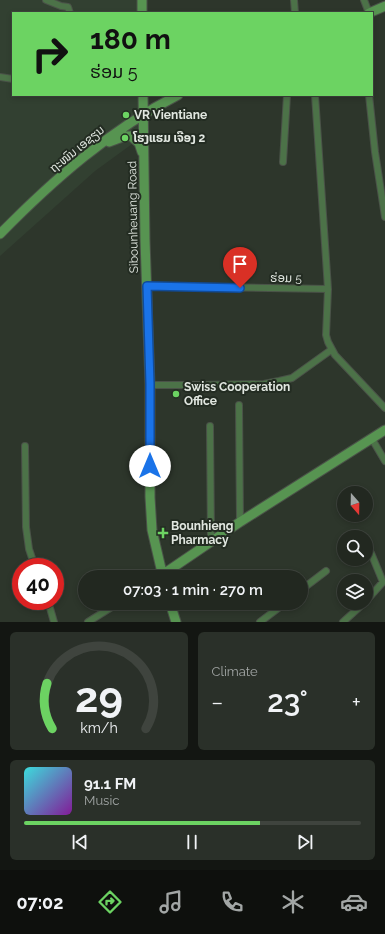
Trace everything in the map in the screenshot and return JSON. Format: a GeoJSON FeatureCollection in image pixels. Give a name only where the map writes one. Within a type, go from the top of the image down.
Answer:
{"type":"FeatureCollection","features":[{"type":"Feature","properties":{"kind":"street"},"geometry":{"type":"LineString","coordinates":[[46,0],[68,7],[70,12]]}},
{"type":"Feature","properties":{"kind":"street"},"geometry":{"type":"LineString","coordinates":[[61,6],[64,0]]}},
{"type":"Feature","properties":{"kind":"street"},"geometry":{"type":"LineString","coordinates":[[142,0],[142,12]]}},
{"type":"Feature","properties":{"kind":"street"},"geometry":{"type":"LineString","coordinates":[[294,0],[295,12]]}},
{"type":"Feature","properties":{"kind":"street"},"geometry":{"type":"LineString","coordinates":[[364,0],[369,12]]}},
{"type":"Feature","properties":{"kind":"street"},"geometry":{"type":"LineString","coordinates":[[371,12],[385,6]]}},
{"type":"Feature","properties":{"kind":"street"},"geometry":{"type":"LineString","coordinates":[[0,77],[12,79]]}},
{"type":"Feature","properties":{"kind":"street","name":"Sibounheuang Road"},"geometry":{"type":"LineString","coordinates":[[142,96],[150,384],[150,497],[152,530],[160,570]]}},
{"type":"Feature","properties":{"kind":"street","name":"ຖະໜົນ ເອຊຽນ"},"geometry":{"type":"LineString","coordinates":[[0,234],[74,165],[96,147],[176,96]]}},
{"type":"Feature","properties":{"kind":"street"},"geometry":{"type":"LineString","coordinates":[[283,162],[287,96]]}},
{"type":"Feature","properties":{"kind":"street"},"geometry":{"type":"LineString","coordinates":[[315,96],[328,290],[326,335],[331,350],[385,408]]}},
{"type":"Feature","properties":{"kind":"street"},"geometry":{"type":"LineString","coordinates":[[369,96],[375,152],[385,217]]}},
{"type":"Feature","properties":{"kind":"street"},"geometry":{"type":"LineString","coordinates":[[96,147],[118,138],[131,136],[139,144],[144,155]]}},
{"type":"Feature","properties":{"kind":"street","name":"ຮ່ອມ 5"},"geometry":{"type":"LineString","coordinates":[[147,286],[328,290]]}},
{"type":"Feature","properties":{"kind":"street"},"geometry":{"type":"LineString","coordinates":[[150,384],[264,384],[280,382],[292,378],[331,350]]}},
{"type":"Feature","properties":{"kind":"street"},"geometry":{"type":"LineString","coordinates":[[239,405],[240,522]]}},
{"type":"Feature","properties":{"kind":"street"},"geometry":{"type":"LineString","coordinates":[[210,426],[211,541]]}},
{"type":"Feature","properties":{"kind":"street"},"geometry":{"type":"LineString","coordinates":[[170,570],[240,522],[385,430]]}},
{"type":"Feature","properties":{"kind":"street"},"geometry":{"type":"LineString","coordinates":[[372,439],[385,461]]}},
{"type":"Feature","properties":{"kind":"street"},"geometry":{"type":"LineString","coordinates":[[25,446],[26,527],[29,549],[32,558]]}},
{"type":"Feature","properties":{"kind":"street"},"geometry":{"type":"LineString","coordinates":[[373,558],[383,582],[373,593]]}},
{"type":"Feature","properties":{"kind":"street"},"geometry":{"type":"LineString","coordinates":[[308,585],[326,571]]}},
{"type":"Feature","properties":{"kind":"street"},"geometry":{"type":"LineString","coordinates":[[51,610],[54,622]]}},
{"type":"Feature","properties":{"kind":"street"},"geometry":{"type":"LineString","coordinates":[[88,622],[107,610]]}},
{"type":"Feature","properties":{"kind":"street"},"geometry":{"type":"LineString","coordinates":[[172,610],[176,622]]}},
{"type":"Feature","properties":{"kind":"street"},"geometry":{"type":"LineString","coordinates":[[260,622],[276,610]]}},
{"type":"Feature","properties":{"kind":"street"},"geometry":{"type":"LineString","coordinates":[[343,622],[356,610]]}},
{"type":"Feature","properties":{"kind":"shaded area"},"geometry":{"type":"Polygon","coordinates":[[[0,0],[144,0],[144,12],[12,12],[12,96],[144,96],[143,136],[95,171],[0,256],[0,0]]]}},
{"type":"Feature","properties":{"kind":"place","name":"VR Vientiane"},"geometry":{"type":"Point","coordinates":[126,115]}},
{"type":"Feature","properties":{"kind":"place","name":"ໂຮງແຮມ ເຈືອງ 2"},"geometry":{"type":"Point","coordinates":[125,138]}},
{"type":"Feature","properties":{"kind":"place","name":"Swiss Cooperation Office"},"geometry":{"type":"Point","coordinates":[176,394]}},
{"type":"Feature","properties":{"kind":"place","name":"Bounhieng Pharmacy"},"geometry":{"type":"Point","coordinates":[163,533]}},
{"type":"Feature","properties":{"kind":"route"},"geometry":{"type":"LineString","coordinates":[[150,466],[150,384],[147,286],[240,288]]}}]}
